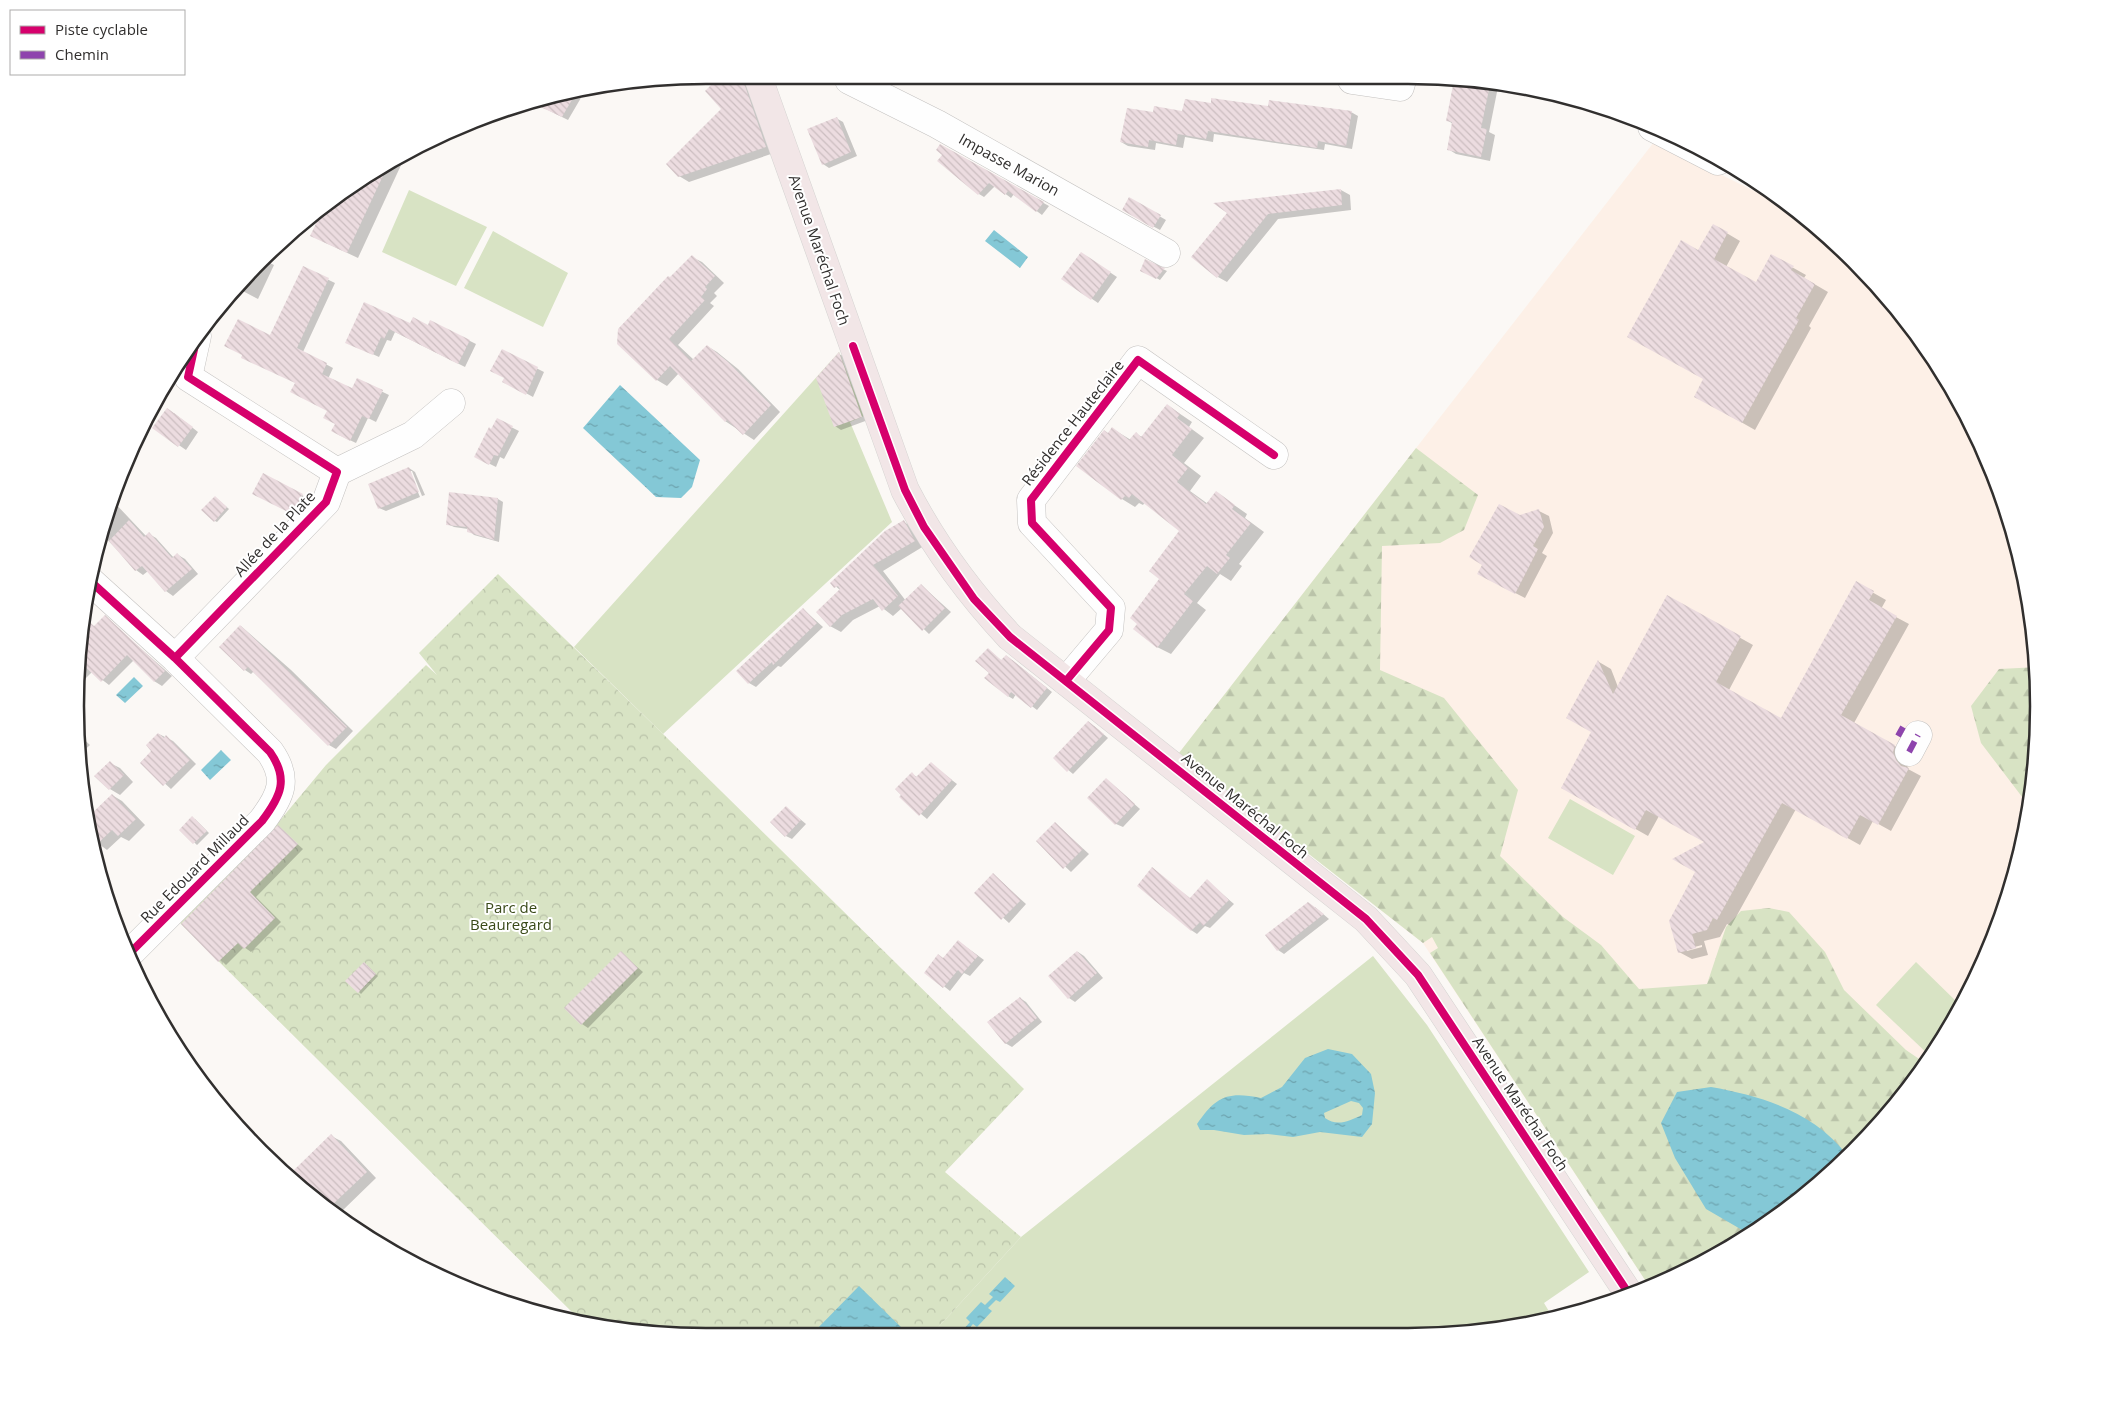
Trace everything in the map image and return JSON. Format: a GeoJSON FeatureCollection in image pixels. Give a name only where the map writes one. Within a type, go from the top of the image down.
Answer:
{"type":"FeatureCollection","features":[{"type":"Feature","properties":{"kind":"main road","name":"Avenue Maréchal Foch"},"geometry":{"type":"LineString","coordinates":[[760,84],[906,490],[924,526],[974,599],[1010,637],[1366,920],[1418,975],[1625,1289]]}},
{"type":"Feature","properties":{"kind":"street","name":"Impasse Marion"},"geometry":{"type":"LineString","coordinates":[[857,84],[937,124],[1166,253]]}},
{"type":"Feature","properties":{"kind":"street"},"geometry":{"type":"LineString","coordinates":[[1379,84],[1400,87],[1401,84]]}},
{"type":"Feature","properties":{"kind":"street"},"geometry":{"type":"LineString","coordinates":[[193,354],[188,377],[337,472],[413,435],[451,403]]}},
{"type":"Feature","properties":{"kind":"street","name":"Résidence Hauteclaire"},"geometry":{"type":"LineString","coordinates":[[1066,681],[1110,630],[1111,608],[1032,522],[1031,500],[1138,360],[1274,455]]}},
{"type":"Feature","properties":{"kind":"street","name":"Allée de la Plate"},"geometry":{"type":"LineString","coordinates":[[175,658],[326,502],[337,472]]}},
{"type":"Feature","properties":{"kind":"street"},"geometry":{"type":"LineString","coordinates":[[96,586],[175,658]]}},
{"type":"Feature","properties":{"kind":"street","name":"Rue Edouard Millaud"},"geometry":{"type":"LineString","coordinates":[[134,949],[262,821],[275,803],[281,781],[279,765],[270,752],[175,658]]}},
{"type":"Feature","properties":{"kind":"shaded area"},"geometry":{"type":"Polygon","coordinates":[[[1654,142],[1763,195],[1787,212],[1818,238],[1876,296],[1902,327],[1947,395],[1983,468],[2009,545],[2025,625],[2029,665],[2029,747],[2025,787],[2009,867],[1983,944],[1966,981],[1947,1017],[1902,1085],[1848,1146],[1787,1200],[1754,1223],[1719,1245],[1646,1281],[1423,943],[1179,753],[1654,142]]]}},
{"type":"Feature","properties":{"kind":"green space"},"geometry":{"type":"Polygon","coordinates":[[[409,190],[487,227],[456,286],[382,252],[409,190]]]}},
{"type":"Feature","properties":{"kind":"green space"},"geometry":{"type":"Polygon","coordinates":[[[493,231],[568,273],[543,327],[464,288],[493,231]]]}},
{"type":"Feature","properties":{"kind":"green space"},"geometry":{"type":"Polygon","coordinates":[[[839,352],[864,416],[850,422],[892,522],[663,734],[574,647],[839,352]]]}},
{"type":"Feature","properties":{"kind":"green space"},"geometry":{"type":"Polygon","coordinates":[[[1416,448],[1478,495],[1464,530],[1440,543],[1382,546],[1380,670],[1444,698],[1518,790],[1500,856],[1563,917],[1601,945],[1639,989],[1707,984],[1726,927],[1741,911],[1769,908],[1789,912],[1825,952],[1844,990],[1906,1050],[1920,1059],[1902,1085],[1848,1146],[1787,1200],[1719,1245],[1646,1281],[1430,953],[1438,948],[1432,937],[1423,943],[1179,753],[1416,448]]]}},
{"type":"Feature","properties":{"kind":"green space","name":"Parc de Beauregard"},"geometry":{"type":"Polygon","coordinates":[[[498,574],[1024,1089],[945,1172],[1021,1237],[938,1328],[665,1327],[625,1323],[573,1313],[180,923],[277,824],[326,765],[426,665],[437,675],[419,653],[498,574]]]}},
{"type":"Feature","properties":{"kind":"green space"},"geometry":{"type":"Polygon","coordinates":[[[2029,667],[2029,747],[2023,798],[1981,743],[1971,706],[1999,669],[2029,667]]]}},
{"type":"Feature","properties":{"kind":"green space"},"geometry":{"type":"Polygon","coordinates":[[[1570,799],[1635,836],[1613,875],[1548,838],[1570,799]]]}},
{"type":"Feature","properties":{"kind":"green space"},"geometry":{"type":"Polygon","coordinates":[[[1373,956],[1427,1025],[1589,1272],[1544,1303],[1549,1311],[1489,1323],[1449,1327],[938,1328],[1021,1237],[1373,956]]]}},
{"type":"Feature","properties":{"kind":"green space"},"geometry":{"type":"Polygon","coordinates":[[[1916,962],[1956,1001],[1925,1052],[1876,1005],[1916,962]]]}},
{"type":"Feature","properties":{"kind":"water"},"geometry":{"type":"Polygon","coordinates":[[[994,230],[1028,257],[1020,268],[985,241],[994,230]]]}},
{"type":"Feature","properties":{"kind":"water"},"geometry":{"type":"Polygon","coordinates":[[[620,385],[700,460],[692,487],[681,498],[656,497],[583,428],[620,385]]]}},
{"type":"Feature","properties":{"kind":"water"},"geometry":{"type":"Polygon","coordinates":[[[134,677],[143,686],[125,703],[116,695],[134,677]]]}},
{"type":"Feature","properties":{"kind":"water"},"geometry":{"type":"Polygon","coordinates":[[[221,750],[231,760],[210,780],[201,770],[221,750]]]}},
{"type":"Feature","properties":{"kind":"water"},"geometry":{"type":"Polygon","coordinates":[[[1328,1049],[1352,1054],[1371,1074],[1375,1093],[1372,1124],[1362,1137],[1320,1132],[1293,1137],[1268,1134],[1244,1135],[1214,1130],[1200,1130],[1197,1124],[1210,1107],[1217,1102],[1224,1098],[1240,1095],[1261,1098],[1282,1087],[1305,1058],[1328,1049]],[[1351,1101],[1324,1113],[1325,1118],[1339,1123],[1362,1115],[1363,1108],[1359,1103],[1351,1101]]]}},
{"type":"Feature","properties":{"kind":"water"},"geometry":{"type":"Polygon","coordinates":[[[1711,1087],[1768,1101],[1803,1117],[1834,1140],[1843,1151],[1787,1200],[1743,1230],[1706,1209],[1675,1158],[1661,1123],[1677,1092],[1711,1087]]]}},
{"type":"Feature","properties":{"kind":"water"},"geometry":{"type":"Polygon","coordinates":[[[1005,1277],[1015,1286],[1000,1302],[996,1300],[988,1308],[992,1311],[977,1327],[973,1324],[969,1328],[965,1328],[970,1322],[966,1318],[981,1302],[985,1305],[993,1297],[989,1294],[1005,1277]]]}},
{"type":"Feature","properties":{"kind":"water"},"geometry":{"type":"Polygon","coordinates":[[[859,1286],[902,1328],[818,1328],[859,1286]]]}},
{"type":"Feature","properties":{"kind":"building"},"geometry":{"type":"Polygon","coordinates":[[[712,84],[744,84],[766,147],[678,177],[666,164],[721,109],[705,91],[712,84]]]}},
{"type":"Feature","properties":{"kind":"building"},"geometry":{"type":"Polygon","coordinates":[[[1453,85],[1489,89],[1481,128],[1487,129],[1481,157],[1447,150],[1452,122],[1446,121],[1453,85]]]}},
{"type":"Feature","properties":{"kind":"building"},"geometry":{"type":"Polygon","coordinates":[[[1211,98],[1268,106],[1269,100],[1352,111],[1346,146],[1318,141],[1317,148],[1208,131],[1206,139],[1178,134],[1176,145],[1149,140],[1148,147],[1120,142],[1127,108],[1153,112],[1154,106],[1182,111],[1185,99],[1211,103],[1211,98]]]}},
{"type":"Feature","properties":{"kind":"building"},"geometry":{"type":"Polygon","coordinates":[[[572,99],[562,117],[540,107],[572,99]]]}},
{"type":"Feature","properties":{"kind":"building"},"geometry":{"type":"Polygon","coordinates":[[[837,117],[851,152],[822,165],[807,129],[837,117]]]}},
{"type":"Feature","properties":{"kind":"building"},"geometry":{"type":"Polygon","coordinates":[[[940,144],[1044,202],[1036,212],[1008,191],[1005,195],[989,183],[978,195],[937,161],[942,155],[936,150],[940,144]]]}},
{"type":"Feature","properties":{"kind":"building"},"geometry":{"type":"Polygon","coordinates":[[[384,174],[347,253],[310,236],[318,220],[384,174]]]}},
{"type":"Feature","properties":{"kind":"building"},"geometry":{"type":"Polygon","coordinates":[[[1341,189],[1342,205],[1268,214],[1217,278],[1191,257],[1227,213],[1213,203],[1341,189]]]}},
{"type":"Feature","properties":{"kind":"building"},"geometry":{"type":"Polygon","coordinates":[[[1129,197],[1161,215],[1153,228],[1122,210],[1129,197]]]}},
{"type":"Feature","properties":{"kind":"building"},"geometry":{"type":"Polygon","coordinates":[[[1713,224],[1728,232],[1714,259],[1756,282],[1771,254],[1794,266],[1791,270],[1815,284],[1796,318],[1799,320],[1742,423],[1694,397],[1703,379],[1627,337],[1681,240],[1698,250],[1713,224]]]}},
{"type":"Feature","properties":{"kind":"building"},"geometry":{"type":"Polygon","coordinates":[[[1081,252],[1111,272],[1091,300],[1061,279],[1081,252]]]}},
{"type":"Feature","properties":{"kind":"building"},"geometry":{"type":"Polygon","coordinates":[[[692,255],[715,276],[705,287],[707,289],[701,297],[705,300],[669,339],[691,361],[707,345],[728,362],[771,405],[743,435],[727,420],[725,422],[670,366],[656,381],[617,344],[618,329],[668,276],[670,277],[692,255]]]}},
{"type":"Feature","properties":{"kind":"building"},"geometry":{"type":"Polygon","coordinates":[[[1145,259],[1165,268],[1156,279],[1140,271],[1145,259]]]}},
{"type":"Feature","properties":{"kind":"building"},"geometry":{"type":"Polygon","coordinates":[[[303,266],[329,278],[297,348],[327,363],[322,374],[352,388],[357,378],[383,390],[369,419],[362,416],[350,441],[331,431],[335,424],[323,418],[327,411],[290,392],[295,383],[241,358],[242,355],[224,346],[238,319],[270,335],[303,266]]]}},
{"type":"Feature","properties":{"kind":"building"},"geometry":{"type":"Polygon","coordinates":[[[364,302],[410,323],[413,317],[428,325],[430,320],[470,340],[458,364],[389,329],[384,339],[381,337],[373,355],[345,343],[364,302]]]}},
{"type":"Feature","properties":{"kind":"building"},"geometry":{"type":"Polygon","coordinates":[[[502,349],[538,367],[526,395],[502,382],[504,378],[490,371],[502,349]]]}},
{"type":"Feature","properties":{"kind":"building"},"geometry":{"type":"Polygon","coordinates":[[[839,352],[862,417],[834,427],[816,378],[839,352]]]}},
{"type":"Feature","properties":{"kind":"building"},"geometry":{"type":"Polygon","coordinates":[[[1167,404],[1180,414],[1177,418],[1192,429],[1172,455],[1188,468],[1177,482],[1206,504],[1216,491],[1235,505],[1232,509],[1251,523],[1226,555],[1230,558],[1217,574],[1207,566],[1184,594],[1193,601],[1157,648],[1133,629],[1137,624],[1130,618],[1159,579],[1149,571],[1179,531],[1132,494],[1129,498],[1125,496],[1121,500],[1076,466],[1104,430],[1108,433],[1112,427],[1129,440],[1136,432],[1141,437],[1167,404]]]}},
{"type":"Feature","properties":{"kind":"building"},"geometry":{"type":"Polygon","coordinates":[[[167,408],[193,427],[178,447],[152,428],[167,408]]]}},
{"type":"Feature","properties":{"kind":"building"},"geometry":{"type":"Polygon","coordinates":[[[497,418],[513,426],[498,456],[494,455],[489,465],[474,457],[489,427],[491,429],[497,418]]]}},
{"type":"Feature","properties":{"kind":"building"},"geometry":{"type":"Polygon","coordinates":[[[409,467],[419,492],[378,509],[368,484],[409,467]]]}},
{"type":"Feature","properties":{"kind":"building"},"geometry":{"type":"Polygon","coordinates":[[[263,473],[303,494],[292,514],[252,494],[263,473]]]}},
{"type":"Feature","properties":{"kind":"building"},"geometry":{"type":"Polygon","coordinates":[[[449,492],[498,498],[494,540],[467,532],[467,527],[446,525],[449,492]]]}},
{"type":"Feature","properties":{"kind":"building"},"geometry":{"type":"Polygon","coordinates":[[[215,496],[227,507],[214,522],[201,510],[215,496]]]}},
{"type":"Feature","properties":{"kind":"building"},"geometry":{"type":"Polygon","coordinates":[[[1499,504],[1520,515],[1539,509],[1544,527],[1533,546],[1538,549],[1515,594],[1477,574],[1482,565],[1469,557],[1499,504]]]}},
{"type":"Feature","properties":{"kind":"building"},"geometry":{"type":"Polygon","coordinates":[[[129,520],[144,537],[149,532],[172,558],[177,553],[192,569],[165,592],[142,566],[135,571],[109,541],[129,520]]]}},
{"type":"Feature","properties":{"kind":"building"},"geometry":{"type":"Polygon","coordinates":[[[904,520],[915,541],[873,565],[898,596],[882,611],[873,599],[842,615],[830,627],[816,612],[840,589],[838,586],[834,588],[830,583],[885,531],[904,520]]]}},
{"type":"Feature","properties":{"kind":"building"},"geometry":{"type":"Polygon","coordinates":[[[1856,581],[1874,591],[1869,600],[1897,616],[1841,715],[1895,745],[1893,752],[1896,760],[1901,766],[1909,768],[1878,825],[1860,815],[1847,839],[1782,803],[1717,920],[1713,918],[1707,930],[1692,934],[1696,948],[1678,953],[1669,921],[1695,872],[1672,859],[1704,842],[1646,810],[1635,830],[1561,788],[1591,732],[1566,718],[1598,660],[1613,694],[1667,595],[1741,636],[1716,682],[1781,718],[1856,581]]]}},
{"type":"Feature","properties":{"kind":"building"},"geometry":{"type":"Polygon","coordinates":[[[921,584],[945,608],[922,631],[898,606],[921,584]]]}},
{"type":"Feature","properties":{"kind":"building"},"geometry":{"type":"Polygon","coordinates":[[[803,608],[817,623],[773,665],[772,662],[748,684],[736,671],[803,608]]]}},
{"type":"Feature","properties":{"kind":"building"},"geometry":{"type":"Polygon","coordinates":[[[105,615],[165,671],[154,682],[127,655],[101,682],[85,667],[90,622],[94,626],[105,615]]]}},
{"type":"Feature","properties":{"kind":"building"},"geometry":{"type":"Polygon","coordinates":[[[240,625],[347,727],[328,746],[248,667],[244,671],[219,647],[240,625]]]}},
{"type":"Feature","properties":{"kind":"building"},"geometry":{"type":"Polygon","coordinates":[[[988,648],[1001,660],[1006,655],[1047,688],[1031,708],[1011,692],[1008,697],[984,678],[989,673],[975,661],[988,648]]]}},
{"type":"Feature","properties":{"kind":"building"},"geometry":{"type":"Polygon","coordinates":[[[1088,721],[1104,734],[1067,772],[1053,758],[1088,721]]]}},
{"type":"Feature","properties":{"kind":"building"},"geometry":{"type":"Polygon","coordinates":[[[158,733],[164,738],[166,735],[190,760],[163,786],[140,763],[151,751],[146,745],[158,733]]]}},
{"type":"Feature","properties":{"kind":"building"},"geometry":{"type":"Polygon","coordinates":[[[110,761],[124,775],[109,790],[94,776],[110,761]]]}},
{"type":"Feature","properties":{"kind":"building"},"geometry":{"type":"Polygon","coordinates":[[[931,762],[952,780],[919,816],[899,797],[901,795],[895,789],[912,772],[916,777],[931,762]]]}},
{"type":"Feature","properties":{"kind":"building"},"geometry":{"type":"Polygon","coordinates":[[[1106,778],[1135,804],[1115,825],[1087,798],[1106,778]]]}},
{"type":"Feature","properties":{"kind":"building"},"geometry":{"type":"Polygon","coordinates":[[[112,794],[136,819],[118,836],[112,830],[99,842],[93,812],[112,794]]]}},
{"type":"Feature","properties":{"kind":"building"},"geometry":{"type":"Polygon","coordinates":[[[786,806],[801,820],[785,837],[770,822],[786,806]]]}},
{"type":"Feature","properties":{"kind":"building"},"geometry":{"type":"Polygon","coordinates":[[[192,816],[207,831],[193,844],[179,830],[192,816]]]}},
{"type":"Feature","properties":{"kind":"building"},"geometry":{"type":"Polygon","coordinates":[[[1055,822],[1083,849],[1063,869],[1036,841],[1055,822]]]}},
{"type":"Feature","properties":{"kind":"building"},"geometry":{"type":"Polygon","coordinates":[[[278,825],[298,844],[250,892],[275,918],[244,949],[238,943],[218,962],[181,924],[278,825]]]}},
{"type":"Feature","properties":{"kind":"building"},"geometry":{"type":"Polygon","coordinates":[[[1152,867],[1190,898],[1207,879],[1229,900],[1203,926],[1200,922],[1191,931],[1137,886],[1152,867]]]}},
{"type":"Feature","properties":{"kind":"building"},"geometry":{"type":"Polygon","coordinates":[[[993,873],[1021,900],[1001,920],[974,893],[993,873]]]}},
{"type":"Feature","properties":{"kind":"building"},"geometry":{"type":"Polygon","coordinates":[[[1308,902],[1324,914],[1277,951],[1265,935],[1308,902]]]}},
{"type":"Feature","properties":{"kind":"building"},"geometry":{"type":"Polygon","coordinates":[[[958,940],[978,956],[962,974],[958,970],[943,988],[924,973],[938,954],[943,958],[958,940]]]}},
{"type":"Feature","properties":{"kind":"building"},"geometry":{"type":"Polygon","coordinates":[[[621,951],[638,968],[581,1025],[564,1008],[621,951]]]}},
{"type":"Feature","properties":{"kind":"building"},"geometry":{"type":"Polygon","coordinates":[[[1077,951],[1097,973],[1068,999],[1048,976],[1077,951]]]}},
{"type":"Feature","properties":{"kind":"building"},"geometry":{"type":"Polygon","coordinates":[[[364,962],[376,974],[358,993],[345,981],[364,962]]]}},
{"type":"Feature","properties":{"kind":"building"},"geometry":{"type":"Polygon","coordinates":[[[1020,997],[1037,1018],[1005,1044],[987,1022],[1020,997]]]}},
{"type":"Feature","properties":{"kind":"building"},"geometry":{"type":"Polygon","coordinates":[[[331,1134],[367,1172],[333,1204],[294,1170],[331,1134]]]}},
{"type":"Feature","properties":{"kind":"marked path"},"geometry":{"type":"LineString","coordinates":[[1898,736],[1903,727]]}},
{"type":"Feature","properties":{"kind":"marked path"},"geometry":{"type":"LineString","coordinates":[[1909,752],[1918,735]]}},
{"type":"Feature","properties":{"kind":"cycle path"},"geometry":{"type":"LineString","coordinates":[[853,346],[905,490],[924,527],[974,599],[1010,637],[1366,919],[1418,975],[1625,1289]]}},
{"type":"Feature","properties":{"kind":"cycle path"},"geometry":{"type":"LineString","coordinates":[[175,658],[326,502],[337,472],[188,377],[193,354]]}},
{"type":"Feature","properties":{"kind":"cycle path"},"geometry":{"type":"LineString","coordinates":[[1066,681],[1109,630],[1111,608],[1032,523],[1031,500],[1138,360],[1274,455]]}},
{"type":"Feature","properties":{"kind":"cycle path"},"geometry":{"type":"LineString","coordinates":[[96,586],[175,658],[270,752],[276,762],[281,779],[278,795],[262,821],[134,949]]}}]}
